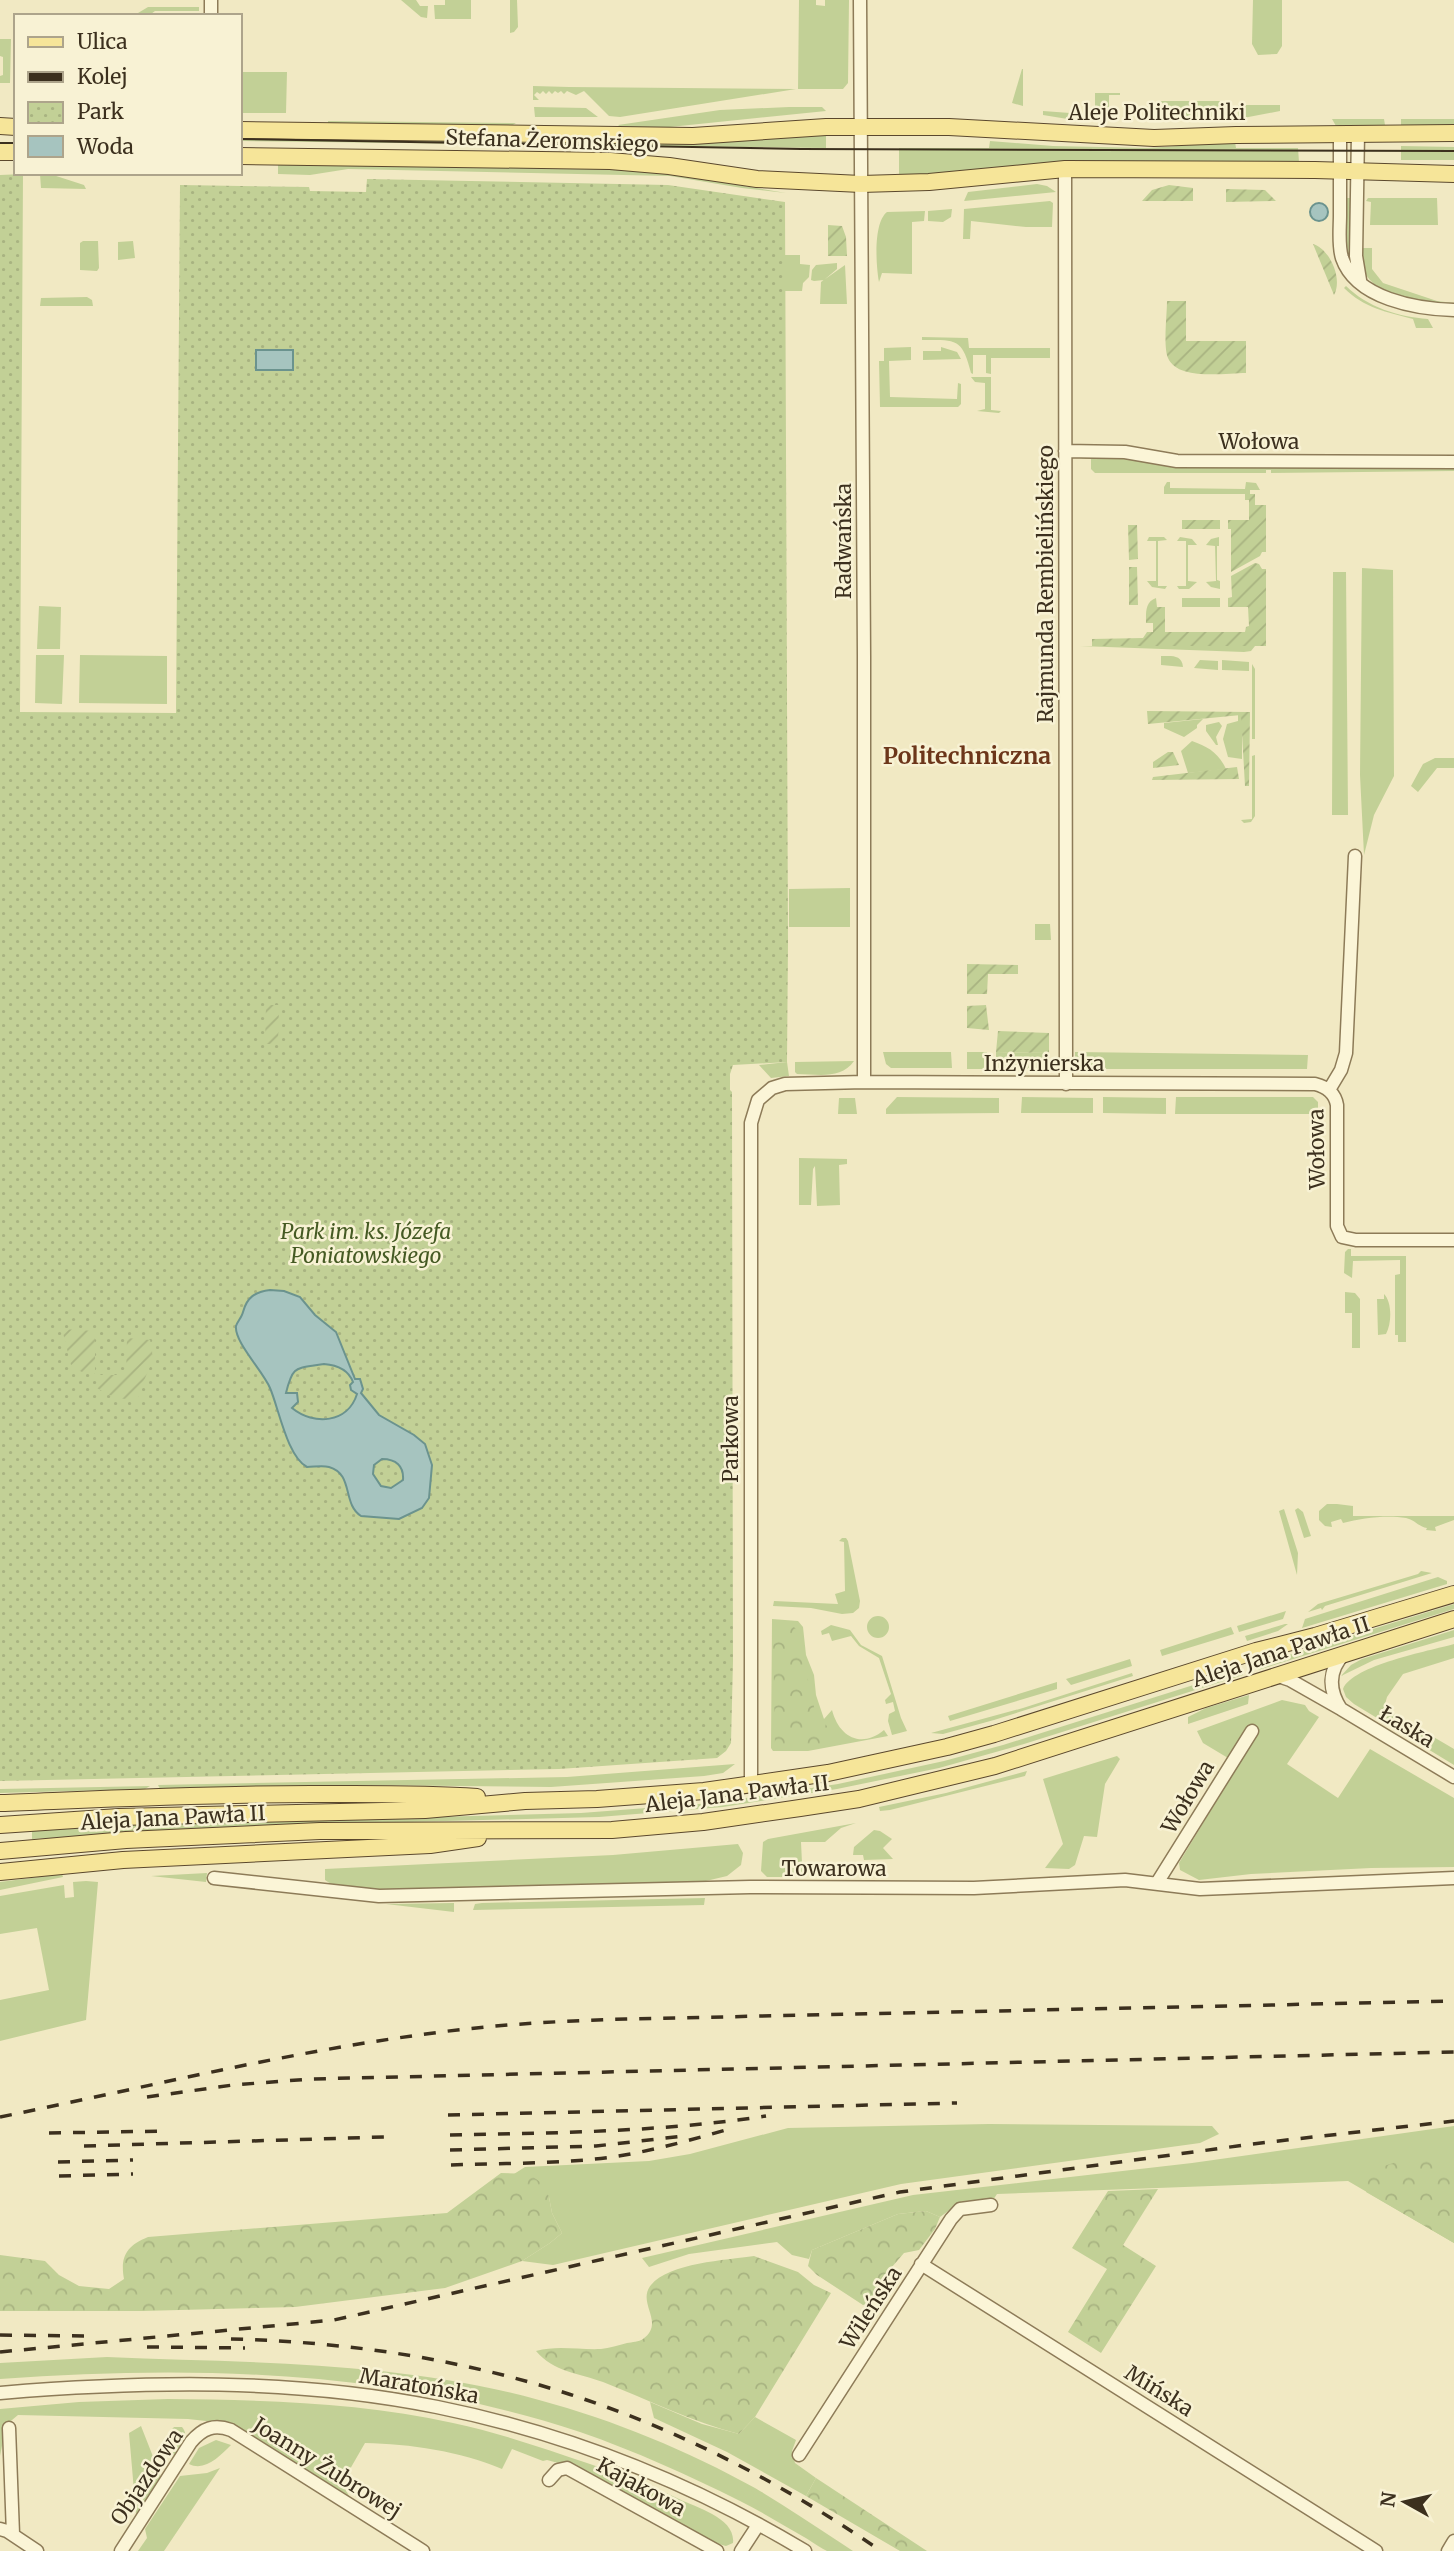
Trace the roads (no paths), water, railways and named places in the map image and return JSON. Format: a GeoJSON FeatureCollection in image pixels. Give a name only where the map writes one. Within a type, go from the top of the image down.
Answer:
{"type":"FeatureCollection","features":[{"type":"Feature","properties":{"kind":"main road","name":"Stefana Żeromskiego"},"geometry":{"type":"LineString","coordinates":[[242,130],[693,136],[802,128],[860,127]]}},
{"type":"Feature","properties":{"kind":"main road","name":"Aleje Politechniki"},"geometry":{"type":"LineString","coordinates":[[860,127],[949,127],[1154,138],[1454,133]]}},
{"type":"Feature","properties":{"kind":"main road","name":"Stefana Żeromskiego"},"geometry":{"type":"LineString","coordinates":[[242,156],[610,160],[757,179],[861,184]]}},
{"type":"Feature","properties":{"kind":"main road"},"geometry":{"type":"LineString","coordinates":[[861,184],[929,182],[1065,169],[1454,174]]}},
{"type":"Feature","properties":{"kind":"main road","name":"Aleja Jana Pawła II"},"geometry":{"type":"LineString","coordinates":[[0,1825],[119,1817],[425,1810],[525,1801],[645,1796],[828,1773],[947,1747],[1256,1651],[1454,1594]]}},
{"type":"Feature","properties":{"kind":"main road","name":"Aleja Jana Pawła II"},"geometry":{"type":"LineString","coordinates":[[0,1851],[126,1840],[306,1832],[430,1829],[525,1832],[612,1830],[703,1822],[871,1796],[1018,1759],[1454,1619]]}},
{"type":"Feature","properties":{"kind":"main road"},"geometry":{"type":"LineString","coordinates":[[0,1803],[153,1797],[374,1794],[427,1794],[525,1801]]}},
{"type":"Feature","properties":{"kind":"main road"},"geometry":{"type":"LineString","coordinates":[[0,1872],[134,1859],[430,1845],[525,1832]]}},
{"type":"Feature","properties":{"kind":"street","name":"Radwańska"},"geometry":{"type":"LineString","coordinates":[[860,0],[865,781],[864,1082]]}},
{"type":"Feature","properties":{"kind":"street"},"geometry":{"type":"LineString","coordinates":[[1340,133],[1341,255],[1345,264],[1372,292],[1387,299],[1425,308],[1454,310]]}},
{"type":"Feature","properties":{"kind":"street"},"geometry":{"type":"LineString","coordinates":[[1358,133],[1356,266],[1360,281]]}},
{"type":"Feature","properties":{"kind":"street","name":"Rajmunda Rembielińskiego"},"geometry":{"type":"LineString","coordinates":[[1065,169],[1066,1084]]}},
{"type":"Feature","properties":{"kind":"street","name":"Wołowa"},"geometry":{"type":"LineString","coordinates":[[1065,451],[1125,452],[1177,461],[1454,462]]}},
{"type":"Feature","properties":{"kind":"street","name":"Wołowa"},"geometry":{"type":"LineString","coordinates":[[1354,856],[1346,1053],[1341,1070],[1329,1090],[1337,1105],[1337,1226],[1342,1237],[1356,1240],[1454,1240]]}},
{"type":"Feature","properties":{"kind":"street","name":"Inżynierska"},"geometry":{"type":"LineString","coordinates":[[762,1096],[772,1088],[785,1084],[864,1082],[1315,1084],[1329,1090]]}},
{"type":"Feature","properties":{"kind":"street","name":"Parkowa"},"geometry":{"type":"LineString","coordinates":[[751,1784],[751,1123],[755,1106],[762,1096]]}},
{"type":"Feature","properties":{"kind":"street"},"geometry":{"type":"LineString","coordinates":[[1341,1709],[1334,1697],[1331,1681],[1335,1666],[1346,1652]]}},
{"type":"Feature","properties":{"kind":"street","name":"Łaska"},"geometry":{"type":"LineString","coordinates":[[1275,1675],[1341,1709],[1454,1777]]}},
{"type":"Feature","properties":{"kind":"street","name":"Wołowa"},"geometry":{"type":"LineString","coordinates":[[1157,1883],[1252,1731]]}},
{"type":"Feature","properties":{"kind":"street","name":"Towarowa"},"geometry":{"type":"LineString","coordinates":[[214,1878],[370,1896],[750,1887],[974,1888],[1125,1880],[1200,1889],[1454,1878]]}},
{"type":"Feature","properties":{"kind":"street","name":"Wileńska"},"geometry":{"type":"LineString","coordinates":[[799,2455],[956,2213],[965,2207],[991,2205]]}},
{"type":"Feature","properties":{"kind":"street","name":"Mińska"},"geometry":{"type":"LineString","coordinates":[[921,2264],[1376,2551]]}},
{"type":"Feature","properties":{"kind":"street","name":"Maratońska"},"geometry":{"type":"LineString","coordinates":[[0,2393],[129,2385],[254,2386],[331,2392],[424,2404],[519,2427],[601,2453],[685,2488],[805,2551]]}},
{"type":"Feature","properties":{"kind":"street","name":"Objazdowa"},"geometry":{"type":"LineString","coordinates":[[121,2551],[191,2442],[198,2433],[209,2427]]}},
{"type":"Feature","properties":{"kind":"street","name":"Joanny Żubrowej"},"geometry":{"type":"LineString","coordinates":[[209,2427],[231,2430],[423,2551]]}},
{"type":"Feature","properties":{"kind":"street"},"geometry":{"type":"LineString","coordinates":[[9,2428],[13,2534]]}},
{"type":"Feature","properties":{"kind":"street","name":"Kajakowa"},"geometry":{"type":"LineString","coordinates":[[549,2480],[558,2470],[566,2468],[717,2551]]}},
{"type":"Feature","properties":{"kind":"street"},"geometry":{"type":"LineString","coordinates":[[741,2551],[758,2525]]}},
{"type":"Feature","properties":{"kind":"street"},"geometry":{"type":"LineString","coordinates":[[0,2529],[13,2534],[37,2551]]}},
{"type":"Feature","properties":{"kind":"street"},"geometry":{"type":"LineString","coordinates":[[1448,2551],[1454,2541]]}},
{"type":"Feature","properties":{"kind":"water"},"geometry":{"type":"Polygon","coordinates":[[[1315,203],[1323,203],[1328,212],[1326,219],[1315,221],[1310,216],[1310,208],[1315,203]]]}},
{"type":"Feature","properties":{"kind":"water"},"geometry":{"type":"Polygon","coordinates":[[[256,350],[293,350],[293,370],[256,370],[256,350]]]}},
{"type":"Feature","properties":{"kind":"water"},"geometry":{"type":"Polygon","coordinates":[[[265,1291],[284,1291],[300,1297],[315,1315],[336,1332],[355,1379],[360,1379],[363,1389],[361,1393],[379,1415],[425,1444],[432,1465],[429,1498],[422,1508],[399,1519],[361,1516],[351,1504],[345,1482],[337,1471],[326,1466],[307,1467],[294,1453],[270,1388],[237,1333],[236,1326],[247,1303],[252,1296],[265,1291]],[[324,1364],[294,1372],[286,1393],[297,1393],[298,1402],[292,1408],[301,1414],[329,1419],[346,1411],[357,1394],[351,1390],[350,1385],[353,1382],[345,1371],[324,1364]],[[382,1459],[374,1465],[373,1474],[381,1486],[391,1488],[403,1480],[402,1471],[395,1462],[382,1459]]]}},
{"type":"Feature","properties":{"kind":"tram line"},"geometry":{"type":"LineString","coordinates":[[242,139],[801,149],[1454,151]]}},
{"type":"Feature","properties":{"kind":"tram line"},"geometry":{"type":"LineString","coordinates":[[0,143],[14,143]]}},
{"type":"Feature","properties":{"kind":"railway"},"geometry":{"type":"LineString","coordinates":[[0,2117],[314,2052],[445,2032],[522,2024],[626,2019],[1454,2001]]}},
{"type":"Feature","properties":{"kind":"railway"},"geometry":{"type":"LineString","coordinates":[[147,2097],[233,2085],[311,2079],[1454,2052]]}},
{"type":"Feature","properties":{"kind":"railway"},"geometry":{"type":"LineString","coordinates":[[448,2115],[957,2103]]}},
{"type":"Feature","properties":{"kind":"railway"},"geometry":{"type":"LineString","coordinates":[[450,2135],[648,2129],[766,2116]]}},
{"type":"Feature","properties":{"kind":"railway"},"geometry":{"type":"LineString","coordinates":[[0,2352],[334,2320],[900,2192],[1252,2144],[1454,2121]]}},
{"type":"Feature","properties":{"kind":"railway"},"geometry":{"type":"LineString","coordinates":[[451,2165],[613,2157],[729,2129]]}},
{"type":"Feature","properties":{"kind":"railway"},"geometry":{"type":"LineString","coordinates":[[49,2133],[169,2131]]}},
{"type":"Feature","properties":{"kind":"railway"},"geometry":{"type":"LineString","coordinates":[[450,2150],[596,2146],[684,2136]]}},
{"type":"Feature","properties":{"kind":"railway"},"geometry":{"type":"LineString","coordinates":[[84,2146],[384,2137]]}},
{"type":"Feature","properties":{"kind":"railway"},"geometry":{"type":"LineString","coordinates":[[58,2162],[133,2160]]}},
{"type":"Feature","properties":{"kind":"railway"},"geometry":{"type":"LineString","coordinates":[[59,2176],[133,2174]]}},
{"type":"Feature","properties":{"kind":"railway"},"geometry":{"type":"LineString","coordinates":[[0,2335],[84,2336]]}},
{"type":"Feature","properties":{"kind":"railway"},"geometry":{"type":"LineString","coordinates":[[231,2339],[321,2344],[408,2355],[491,2372],[572,2395],[651,2424],[729,2460],[805,2502],[881,2551]]}},
{"type":"Feature","properties":{"kind":"railway"},"geometry":{"type":"LineString","coordinates":[[147,2347],[245,2348]]}},
{"type":"Feature","properties":{"kind":"district","name":"Politechniczna"},"geometry":{"type":"Point","coordinates":[967,756]}},
{"type":"Feature","properties":{"kind":"park label","name":"Park im. ks. Józefa Poniatowskiego"},"geometry":{"type":"Point","coordinates":[366,1244]}}]}
